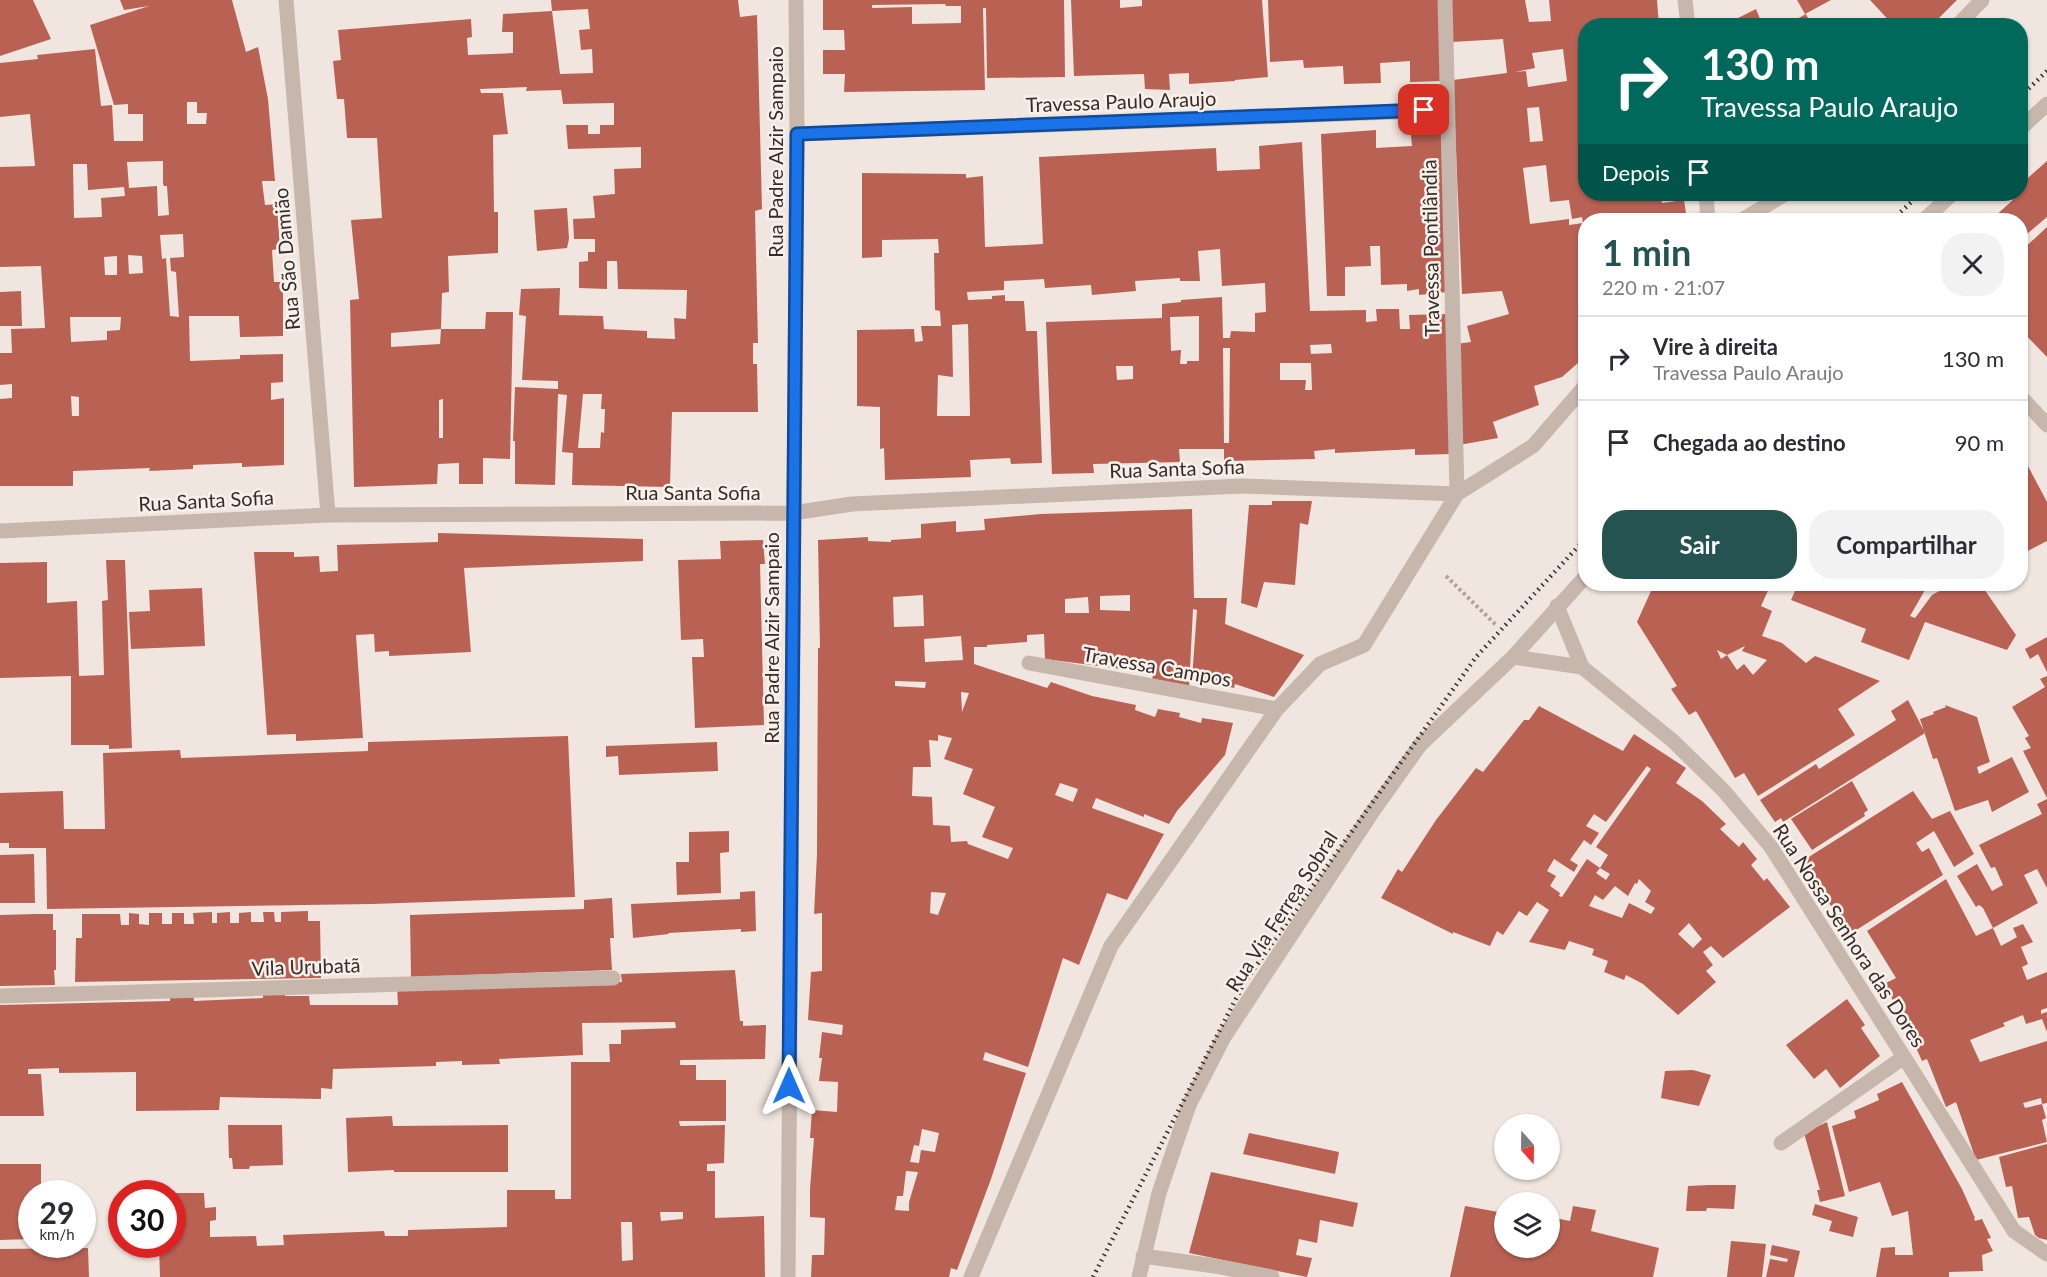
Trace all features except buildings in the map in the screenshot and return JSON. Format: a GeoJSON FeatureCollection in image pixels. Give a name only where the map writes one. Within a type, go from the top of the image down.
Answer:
{"type":"FeatureCollection","features":[{"type":"Feature","properties":{"kind":"street","name":"Rua São Damião"},"geometry":{"type":"LineString","coordinates":[[285,0],[328,515]]}},
{"type":"Feature","properties":{"kind":"street","name":"Rua Padre Alzir Sampaio"},"geometry":{"type":"LineString","coordinates":[[788,1277],[797,134],[796,0]]}},
{"type":"Feature","properties":{"kind":"street","name":"Travessa Pontilândia"},"geometry":{"type":"LineString","coordinates":[[1445,0],[1457,494]]}},
{"type":"Feature","properties":{"kind":"street"},"geometry":{"type":"LineString","coordinates":[[1685,0],[1687,18]]}},
{"type":"Feature","properties":{"kind":"street"},"geometry":{"type":"LineString","coordinates":[[1965,18],[1982,0]]}},
{"type":"Feature","properties":{"kind":"street"},"geometry":{"type":"LineString","coordinates":[[2028,122],[2047,104]]}},
{"type":"Feature","properties":{"kind":"street","name":"Travessa Paulo Araujo"},"geometry":{"type":"LineString","coordinates":[[797,134],[1447,110]]}},
{"type":"Feature","properties":{"kind":"street"},"geometry":{"type":"LineString","coordinates":[[1754,213],[1773,201]]}},
{"type":"Feature","properties":{"kind":"street"},"geometry":{"type":"LineString","coordinates":[[1932,213],[1944,201]]}},
{"type":"Feature","properties":{"kind":"street"},"geometry":{"type":"LineString","coordinates":[[971,1277],[1111,946],[1277,709],[1320,664],[1364,645],[1457,494],[1533,446],[1578,394]]}},
{"type":"Feature","properties":{"kind":"street"},"geometry":{"type":"LineString","coordinates":[[2028,405],[2047,425]]}},
{"type":"Feature","properties":{"kind":"street","name":"Rua Santa Sofia"},"geometry":{"type":"LineString","coordinates":[[0,531],[328,515],[793,513],[852,504],[1242,486],[1457,494]]}},
{"type":"Feature","properties":{"kind":"street","name":"Rua Via Ferrea Sobral"},"geometry":{"type":"LineString","coordinates":[[1139,1277],[1159,1193],[1189,1106],[1224,1037],[1371,814],[1420,746],[1513,657],[1578,584]]}},
{"type":"Feature","properties":{"kind":"street","name":"Rua Nossa Senhora das Dores"},"geometry":{"type":"LineString","coordinates":[[1557,606],[1582,667],[1673,741],[1724,791],[1770,847],[2014,1231],[2047,1254]]}},
{"type":"Feature","properties":{"kind":"street"},"geometry":{"type":"LineString","coordinates":[[1513,657],[1582,667]]}},
{"type":"Feature","properties":{"kind":"street","name":"Travessa Campos"},"geometry":{"type":"LineString","coordinates":[[1029,663],[1277,709]]}},
{"type":"Feature","properties":{"kind":"street","name":"Vila Urubatã"},"geometry":{"type":"LineString","coordinates":[[0,996],[613,978]]}},
{"type":"Feature","properties":{"kind":"street"},"geometry":{"type":"LineString","coordinates":[[1781,1143],[1904,1057]]}},
{"type":"Feature","properties":{"kind":"street"},"geometry":{"type":"LineString","coordinates":[[1143,1256],[1272,1277]]}},
{"type":"Feature","properties":{"kind":"path"},"geometry":{"type":"LineString","coordinates":[[1441,571],[1498,627]]}},
{"type":"Feature","properties":{"kind":"railway"},"geometry":{"type":"LineString","coordinates":[[2028,89],[2047,71]]}},
{"type":"Feature","properties":{"kind":"railway"},"geometry":{"type":"LineString","coordinates":[[1900,213],[1912,201]]}},
{"type":"Feature","properties":{"kind":"railway"},"geometry":{"type":"LineString","coordinates":[[1093,1277],[1244,983],[1476,657],[1578,547]]}},
{"type":"Feature","properties":{"kind":"route"},"geometry":{"type":"LineString","coordinates":[[789,1086],[797,134],[1424,110]]}}]}
